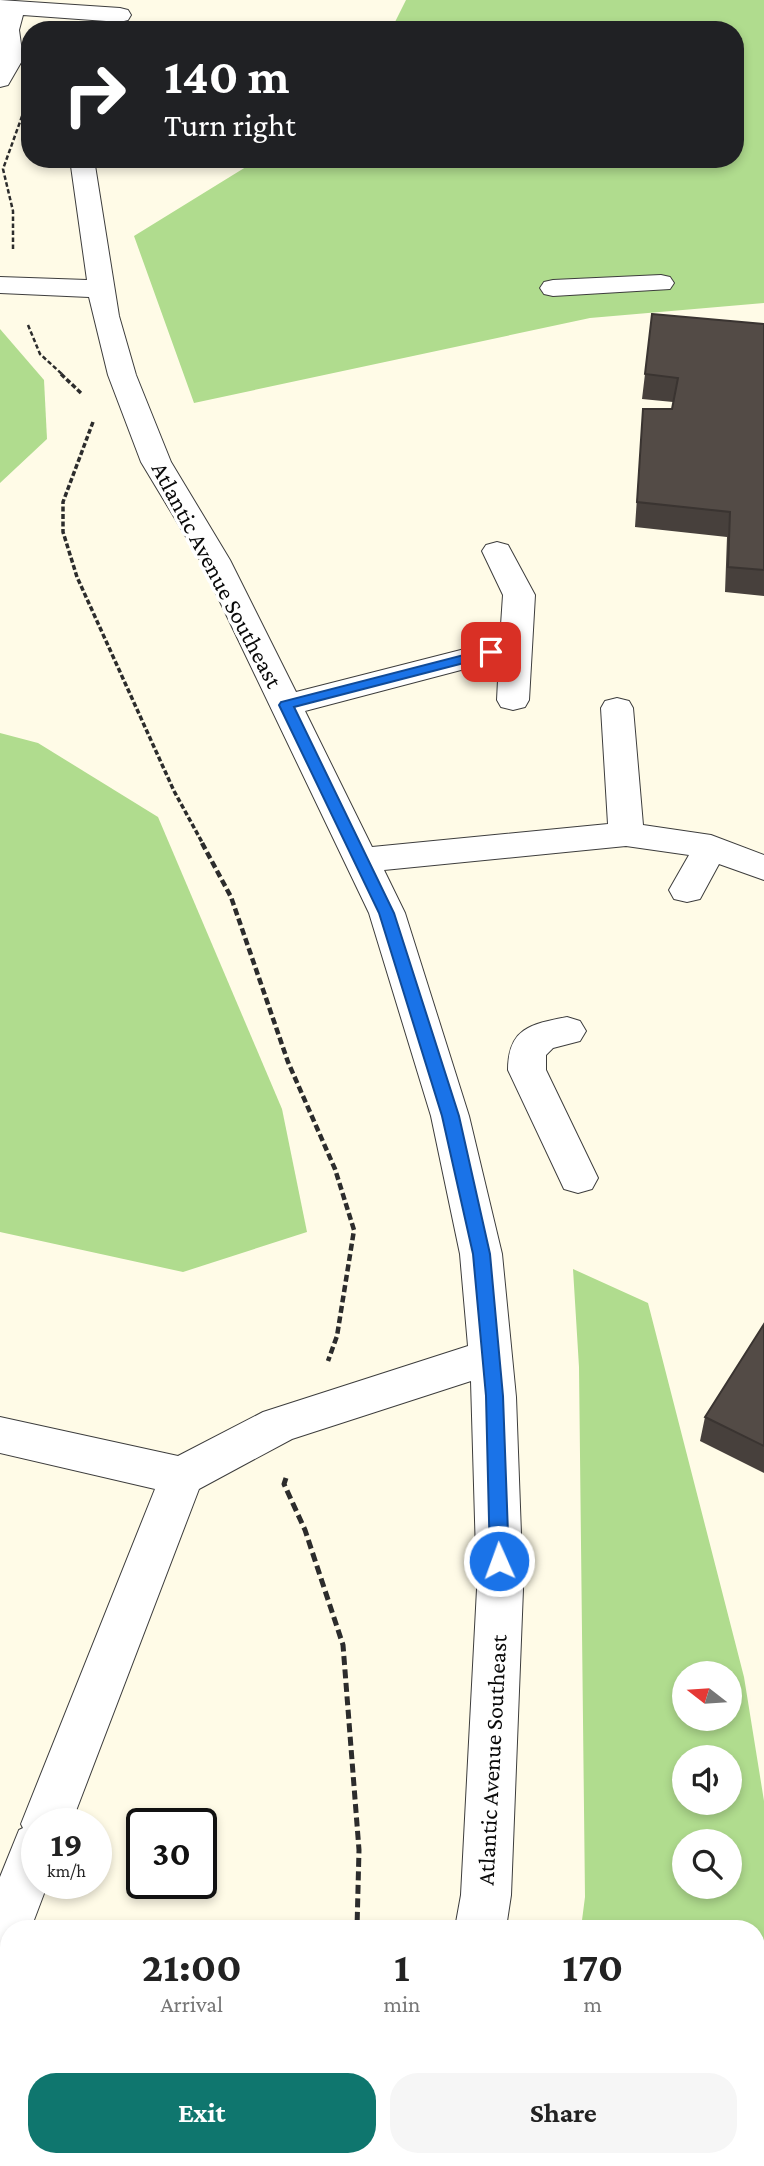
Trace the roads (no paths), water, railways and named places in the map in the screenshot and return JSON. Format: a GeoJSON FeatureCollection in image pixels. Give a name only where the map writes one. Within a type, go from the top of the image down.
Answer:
{"type":"FeatureCollection","features":[{"type":"Feature","properties":{"kind":"street"},"geometry":{"type":"LineString","coordinates":[[0,79],[11,59],[6,8],[121,15]]}},
{"type":"Feature","properties":{"kind":"street","name":"Atlantic Avenue Southeast"},"geometry":{"type":"LineString","coordinates":[[83,168],[100,289],[122,375],[156,462],[215,560],[387,913],[450,1116],[481,1254],[495,1396],[500,1589],[486,1895],[482,1920]]}},
{"type":"Feature","properties":{"kind":"street"},"geometry":{"type":"LineString","coordinates":[[553,288],[661,283]]}},
{"type":"Feature","properties":{"kind":"street"},"geometry":{"type":"LineString","coordinates":[[8,286],[100,289]]}},
{"type":"Feature","properties":{"kind":"street"},"geometry":{"type":"LineString","coordinates":[[497,551],[519,595],[513,700]]}},
{"type":"Feature","properties":{"kind":"street"},"geometry":{"type":"LineString","coordinates":[[286,705],[516,646]]}},
{"type":"Feature","properties":{"kind":"street"},"geometry":{"type":"LineString","coordinates":[[617,708],[626,834]]}},
{"type":"Feature","properties":{"kind":"street"},"geometry":{"type":"LineString","coordinates":[[361,860],[626,834],[711,846],[764,868]]}},
{"type":"Feature","properties":{"kind":"street"},"geometry":{"type":"LineString","coordinates":[[687,891],[711,846]]}},
{"type":"Feature","properties":{"kind":"street"},"geometry":{"type":"LineString","coordinates":[[567,1031],[541,1036],[527,1051],[527,1070],[578,1178]]}},
{"type":"Feature","properties":{"kind":"street"},"geometry":{"type":"LineString","coordinates":[[52,1808],[182,1476],[278,1425],[490,1357]]}},
{"type":"Feature","properties":{"kind":"street"},"geometry":{"type":"LineString","coordinates":[[0,1434],[182,1476]]}},
{"type":"Feature","properties":{"kind":"street"},"geometry":{"type":"LineString","coordinates":[[9,1920],[21,1888]]}}]}
